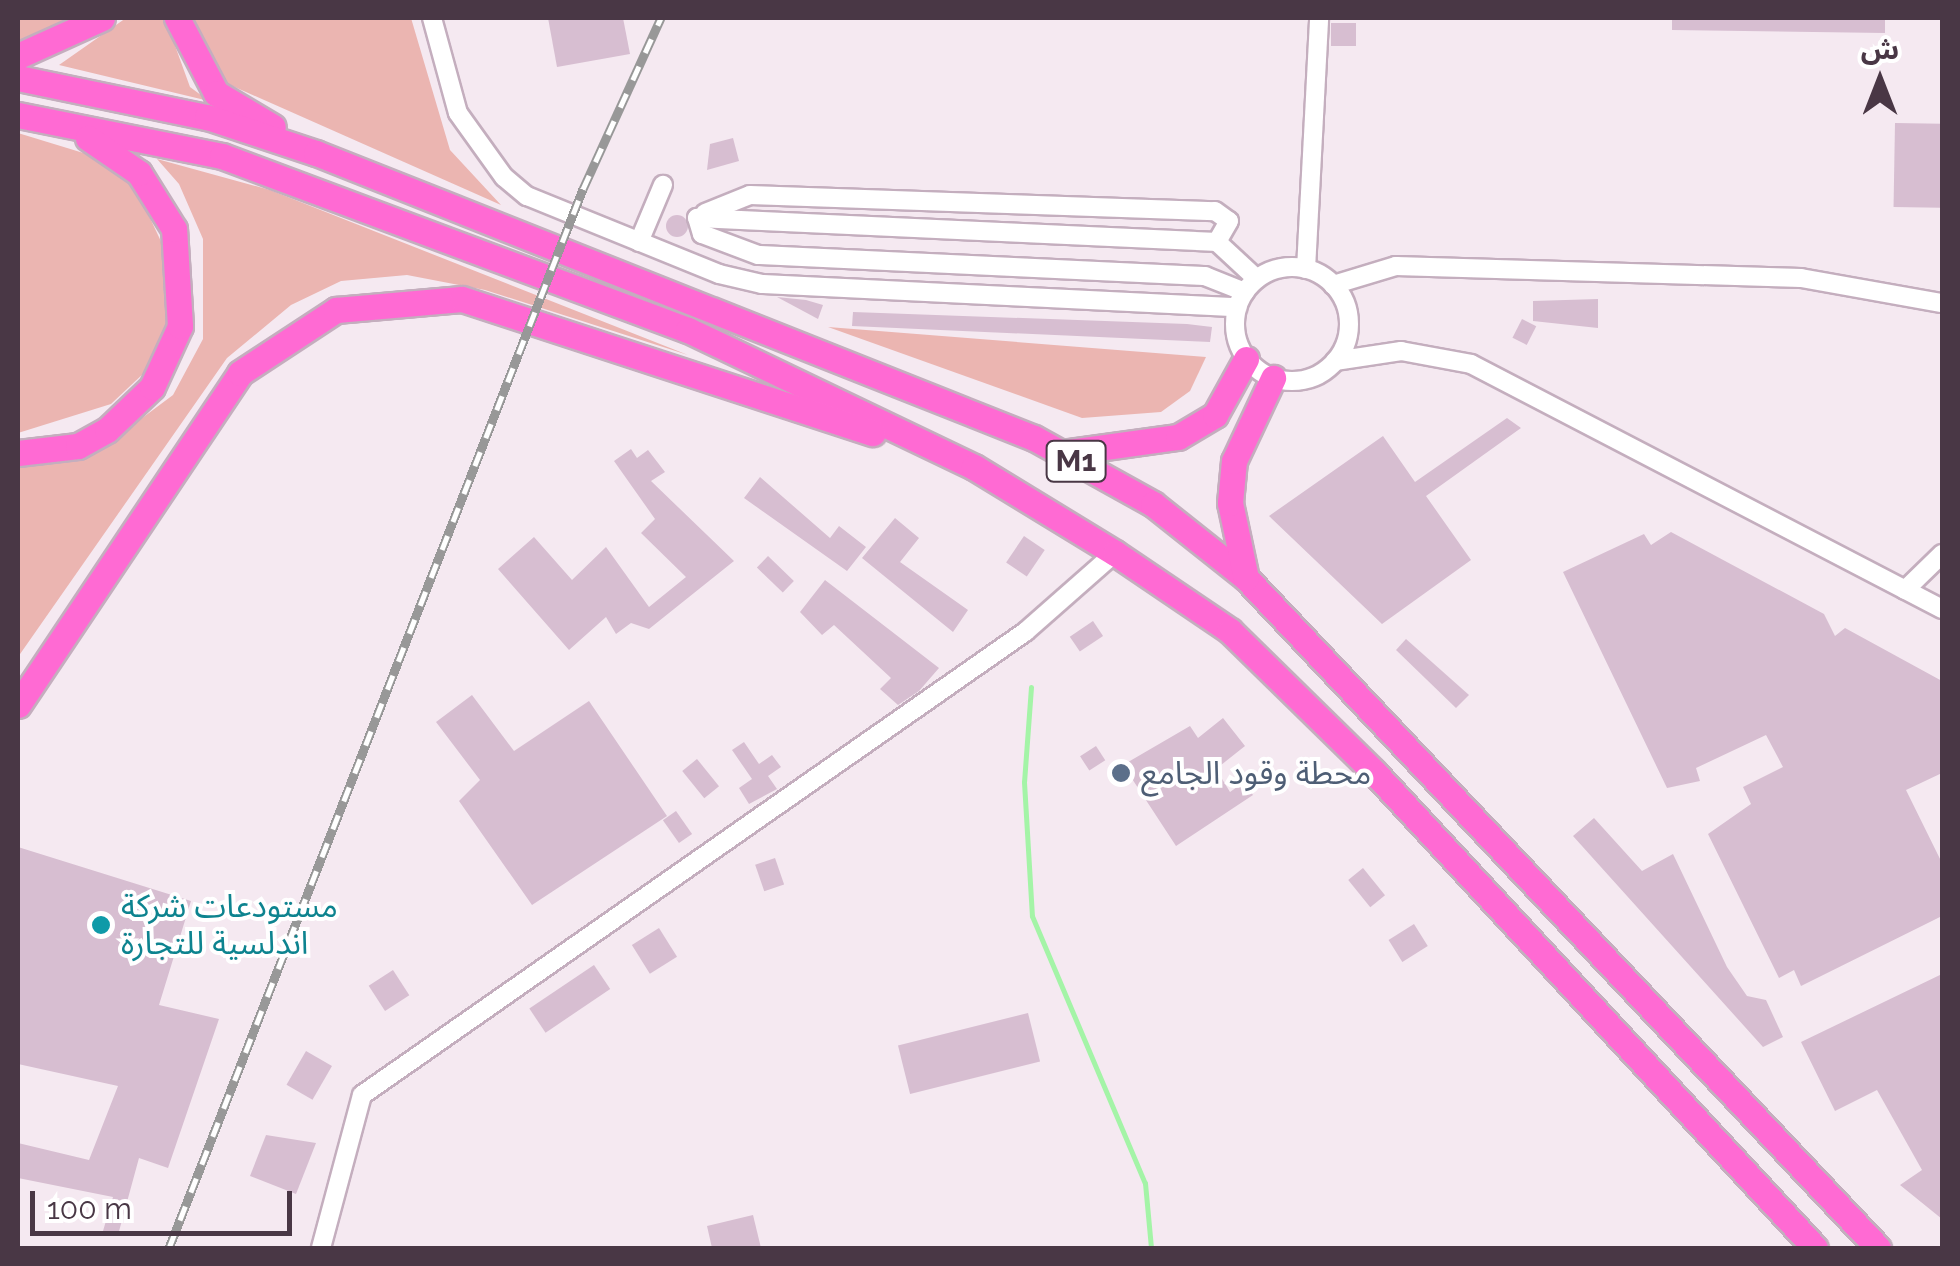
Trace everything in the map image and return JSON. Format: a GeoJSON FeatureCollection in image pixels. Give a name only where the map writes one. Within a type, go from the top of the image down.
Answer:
{"type":"FeatureCollection","features":[{"type":"Feature","properties":{"kind":"highway"},"geometry":{"type":"LineString","coordinates":[[18,56],[102,18]]}},
{"type":"Feature","properties":{"kind":"highway"},"geometry":{"type":"LineString","coordinates":[[177,18],[216,94],[316,153]]}},
{"type":"Feature","properties":{"kind":"highway","name":"M1"},"geometry":{"type":"LineString","coordinates":[[18,78],[207,117],[316,153],[1062,452],[1153,504],[1246,578],[1878,1248]]}},
{"type":"Feature","properties":{"kind":"highway"},"geometry":{"type":"LineString","coordinates":[[18,453],[78,446],[131,410],[167,359],[184,297],[174,229],[139,173],[112,148],[25,115]]}},
{"type":"Feature","properties":{"kind":"highway","name":"M1"},"geometry":{"type":"LineString","coordinates":[[25,115],[222,156],[688,330],[919,444],[1115,553],[1230,631],[1373,772],[1815,1248]]}},
{"type":"Feature","properties":{"kind":"highway"},"geometry":{"type":"LineString","coordinates":[[18,705],[240,373],[336,310],[462,299],[828,423],[919,444]]}},
{"type":"Feature","properties":{"kind":"highway"},"geometry":{"type":"LineString","coordinates":[[1062,452],[1178,436],[1215,415],[1246,358]]}},
{"type":"Feature","properties":{"kind":"highway"},"geometry":{"type":"LineString","coordinates":[[1246,578],[1230,503],[1234,461],[1273,378]]}},
{"type":"Feature","properties":{"kind":"street"},"geometry":{"type":"LineString","coordinates":[[432,18],[476,148],[527,196],[640,242],[762,284],[1246,292],[1306,269]]}},
{"type":"Feature","properties":{"kind":"street"},"geometry":{"type":"LineString","coordinates":[[1306,269],[1319,18]]}},
{"type":"Feature","properties":{"kind":"street"},"geometry":{"type":"LineString","coordinates":[[640,242],[664,185]]}},
{"type":"Feature","properties":{"kind":"street"},"geometry":{"type":"LineString","coordinates":[[1216,242],[1228,221],[1215,212],[750,195],[696,218],[702,234],[758,255],[1205,276],[1246,292]]}},
{"type":"Feature","properties":{"kind":"street"},"geometry":{"type":"LineString","coordinates":[[705,212],[748,223],[1216,242]]}},
{"type":"Feature","properties":{"kind":"street"},"geometry":{"type":"LineString","coordinates":[[1216,242],[1246,292],[1246,358],[1273,378],[1307,378],[1335,360],[1401,351],[1471,364],[1942,609]]}},
{"type":"Feature","properties":{"kind":"street"},"geometry":{"type":"LineString","coordinates":[[1306,269],[1333,284],[1415,266],[1802,278],[1942,303]]}},
{"type":"Feature","properties":{"kind":"street"},"geometry":{"type":"LineString","coordinates":[[1333,284],[1348,330],[1335,360]]}},
{"type":"Feature","properties":{"kind":"street"},"geometry":{"type":"LineString","coordinates":[[321,1248],[362,1095],[1025,632],[1115,553]]}},
{"type":"Feature","properties":{"kind":"street"},"geometry":{"type":"LineString","coordinates":[[1905,590],[1942,554]]}},
{"type":"Feature","properties":{"kind":"shaded area"},"geometry":{"type":"Polygon","coordinates":[[[18,18],[80,18],[18,42],[18,18]]]}},
{"type":"Feature","properties":{"kind":"shaded area"},"geometry":{"type":"Polygon","coordinates":[[[126,18],[165,18],[190,87],[209,101],[59,65],[126,18]]]}},
{"type":"Feature","properties":{"kind":"shaded area"},"geometry":{"type":"Polygon","coordinates":[[[191,18],[411,18],[450,150],[501,205],[219,80],[191,18]]]}},
{"type":"Feature","properties":{"kind":"shaded area"},"geometry":{"type":"Polygon","coordinates":[[[18,133],[103,159],[133,182],[166,252],[174,310],[161,357],[111,404],[18,433],[18,133]]]}},
{"type":"Feature","properties":{"kind":"shaded area"},"geometry":{"type":"Polygon","coordinates":[[[157,159],[270,190],[688,355],[485,290],[407,275],[341,281],[291,305],[227,358],[18,657],[18,461],[94,454],[173,395],[203,339],[203,239],[179,184],[157,159]]]}},
{"type":"Feature","properties":{"kind":"shaded area"},"geometry":{"type":"Polygon","coordinates":[[[828,327],[1206,357],[1190,391],[1161,412],[1082,418],[828,327]]]}},
{"type":"Feature","properties":{"kind":"building"},"geometry":{"type":"Polygon","coordinates":[[[548,18],[623,18],[630,54],[557,67],[548,18]]]}},
{"type":"Feature","properties":{"kind":"building"},"geometry":{"type":"Polygon","coordinates":[[[1672,18],[1885,18],[1885,33],[1672,30],[1672,18]]]}},
{"type":"Feature","properties":{"kind":"building"},"geometry":{"type":"Polygon","coordinates":[[[1331,23],[1356,23],[1356,46],[1331,46],[1331,23]]]}},
{"type":"Feature","properties":{"kind":"building"},"geometry":{"type":"Polygon","coordinates":[[[1895,123],[1942,124],[1941,208],[1894,207],[1895,123]]]}},
{"type":"Feature","properties":{"kind":"building"},"geometry":{"type":"Polygon","coordinates":[[[733,138],[739,161],[707,170],[710,144],[733,138]]]}},
{"type":"Feature","properties":{"kind":"building"},"geometry":{"type":"Polygon","coordinates":[[[677,215],[685,218],[685,234],[677,237],[669,234],[666,226],[669,218],[677,215]]]}},
{"type":"Feature","properties":{"kind":"building"},"geometry":{"type":"Polygon","coordinates":[[[777,297],[806,300],[823,305],[818,319],[777,297]]]}},
{"type":"Feature","properties":{"kind":"building"},"geometry":{"type":"Polygon","coordinates":[[[1598,299],[1598,328],[1533,321],[1533,301],[1598,299]]]}},
{"type":"Feature","properties":{"kind":"building"},"geometry":{"type":"Polygon","coordinates":[[[853,312],[1212,327],[1210,342],[852,326],[853,312]]]}},
{"type":"Feature","properties":{"kind":"building"},"geometry":{"type":"Polygon","coordinates":[[[1522,319],[1536,326],[1527,345],[1512,338],[1522,319]]]}},
{"type":"Feature","properties":{"kind":"building"},"geometry":{"type":"Polygon","coordinates":[[[1507,418],[1521,428],[1426,496],[1471,560],[1382,624],[1269,516],[1383,436],[1415,482],[1507,418]]]}},
{"type":"Feature","properties":{"kind":"building"},"geometry":{"type":"Polygon","coordinates":[[[631,449],[637,458],[648,450],[665,472],[651,481],[734,561],[649,629],[631,623],[616,634],[606,617],[569,650],[498,569],[534,537],[572,580],[606,547],[649,607],[686,577],[641,533],[655,519],[614,461],[631,449]]]}},
{"type":"Feature","properties":{"kind":"building"},"geometry":{"type":"Polygon","coordinates":[[[760,477],[830,538],[839,526],[866,547],[847,571],[744,498],[760,477]]]}},
{"type":"Feature","properties":{"kind":"building"},"geometry":{"type":"Polygon","coordinates":[[[895,518],[919,538],[900,562],[968,610],[953,632],[862,558],[895,518]]]}},
{"type":"Feature","properties":{"kind":"building"},"geometry":{"type":"Polygon","coordinates":[[[1671,532],[1824,614],[1835,636],[1845,628],[1942,681],[1942,773],[1906,790],[1942,863],[1942,916],[1801,986],[1794,970],[1779,978],[1708,834],[1751,804],[1743,787],[1783,767],[1766,735],[1696,768],[1700,781],[1667,788],[1563,572],[1644,534],[1651,545],[1671,532]]]}},
{"type":"Feature","properties":{"kind":"building"},"geometry":{"type":"Polygon","coordinates":[[[1024,536],[1045,550],[1027,577],[1006,563],[1024,536]]]}},
{"type":"Feature","properties":{"kind":"building"},"geometry":{"type":"Polygon","coordinates":[[[768,556],[794,581],[783,593],[757,568],[768,556]]]}},
{"type":"Feature","properties":{"kind":"building"},"geometry":{"type":"Polygon","coordinates":[[[825,580],[939,668],[919,691],[898,705],[880,689],[891,678],[834,625],[822,635],[800,612],[825,580]]]}},
{"type":"Feature","properties":{"kind":"building"},"geometry":{"type":"Polygon","coordinates":[[[1093,621],[1103,636],[1080,652],[1070,637],[1093,621]]]}},
{"type":"Feature","properties":{"kind":"building"},"geometry":{"type":"Polygon","coordinates":[[[1406,639],[1469,695],[1456,708],[1396,650],[1406,639]]]}},
{"type":"Feature","properties":{"kind":"building"},"geometry":{"type":"Polygon","coordinates":[[[472,695],[514,751],[589,701],[667,816],[532,905],[459,801],[480,780],[436,722],[472,695]]]}},
{"type":"Feature","properties":{"kind":"building"},"geometry":{"type":"Polygon","coordinates":[[[1223,718],[1245,746],[1216,769],[1230,792],[1244,782],[1253,795],[1176,846],[1123,765],[1190,726],[1198,738],[1223,718]]]}},
{"type":"Feature","properties":{"kind":"building"},"geometry":{"type":"Polygon","coordinates":[[[744,742],[759,764],[772,755],[781,767],[768,776],[777,789],[749,804],[739,788],[752,779],[732,750],[744,742]]]}},
{"type":"Feature","properties":{"kind":"building"},"geometry":{"type":"Polygon","coordinates":[[[1096,746],[1105,760],[1089,771],[1080,756],[1096,746]]]}},
{"type":"Feature","properties":{"kind":"building"},"geometry":{"type":"Polygon","coordinates":[[[697,759],[719,786],[704,798],[682,771],[697,759]]]}},
{"type":"Feature","properties":{"kind":"building"},"geometry":{"type":"Polygon","coordinates":[[[676,811],[692,834],[679,843],[663,820],[676,811]]]}},
{"type":"Feature","properties":{"kind":"building"},"geometry":{"type":"Polygon","coordinates":[[[1594,818],[1642,871],[1673,854],[1727,967],[1747,996],[1766,1000],[1783,1037],[1763,1047],[1573,836],[1594,818]]]}},
{"type":"Feature","properties":{"kind":"building"},"geometry":{"type":"Polygon","coordinates":[[[18,847],[191,901],[159,1005],[219,1019],[168,1168],[139,1158],[118,1235],[103,1231],[113,1197],[18,1178],[18,1143],[89,1160],[118,1086],[18,1064],[18,847]]]}},
{"type":"Feature","properties":{"kind":"building"},"geometry":{"type":"Polygon","coordinates":[[[775,858],[784,884],[764,891],[755,865],[775,858]]]}},
{"type":"Feature","properties":{"kind":"building"},"geometry":{"type":"Polygon","coordinates":[[[1363,868],[1385,895],[1370,907],[1348,880],[1363,868]]]}},
{"type":"Feature","properties":{"kind":"building"},"geometry":{"type":"Polygon","coordinates":[[[1414,924],[1428,946],[1402,962],[1389,940],[1414,924]]]}},
{"type":"Feature","properties":{"kind":"building"},"geometry":{"type":"Polygon","coordinates":[[[659,928],[677,957],[650,974],[632,945],[659,928]]]}},
{"type":"Feature","properties":{"kind":"building"},"geometry":{"type":"Polygon","coordinates":[[[594,965],[610,989],[546,1033],[529,1009],[594,965]]]}},
{"type":"Feature","properties":{"kind":"building"},"geometry":{"type":"Polygon","coordinates":[[[393,970],[409,995],[385,1011],[369,986],[393,970]]]}},
{"type":"Feature","properties":{"kind":"building"},"geometry":{"type":"Polygon","coordinates":[[[1942,974],[1942,1219],[1900,1185],[1922,1170],[1877,1090],[1835,1111],[1801,1042],[1942,974]]]}},
{"type":"Feature","properties":{"kind":"building"},"geometry":{"type":"Polygon","coordinates":[[[1028,1013],[1040,1062],[910,1094],[898,1045],[1028,1013]]]}},
{"type":"Feature","properties":{"kind":"building"},"geometry":{"type":"Polygon","coordinates":[[[306,1051],[332,1066],[312,1100],[286,1085],[306,1051]]]}},
{"type":"Feature","properties":{"kind":"building"},"geometry":{"type":"Polygon","coordinates":[[[266,1135],[316,1143],[296,1194],[250,1176],[266,1135]]]}},
{"type":"Feature","properties":{"kind":"building"},"geometry":{"type":"Polygon","coordinates":[[[753,1215],[761,1248],[712,1248],[707,1226],[753,1215]]]}},
{"type":"Feature","properties":{"kind":"waterway"},"geometry":{"type":"LineString","coordinates":[[1031,687],[1024,782],[1032,916],[1145,1183],[1151,1248]]}},
{"type":"Feature","properties":{"kind":"railway"},"geometry":{"type":"LineString","coordinates":[[169,1248],[583,189],[661,18]]}},
{"type":"Feature","properties":{"kind":"place","name":"محطة وقود الجامع"},"geometry":{"type":"Point","coordinates":[1121,773]}},
{"type":"Feature","properties":{"kind":"place","name":"مستودعات شركة اندلسية للتجارة"},"geometry":{"type":"Point","coordinates":[101,925]}}]}
